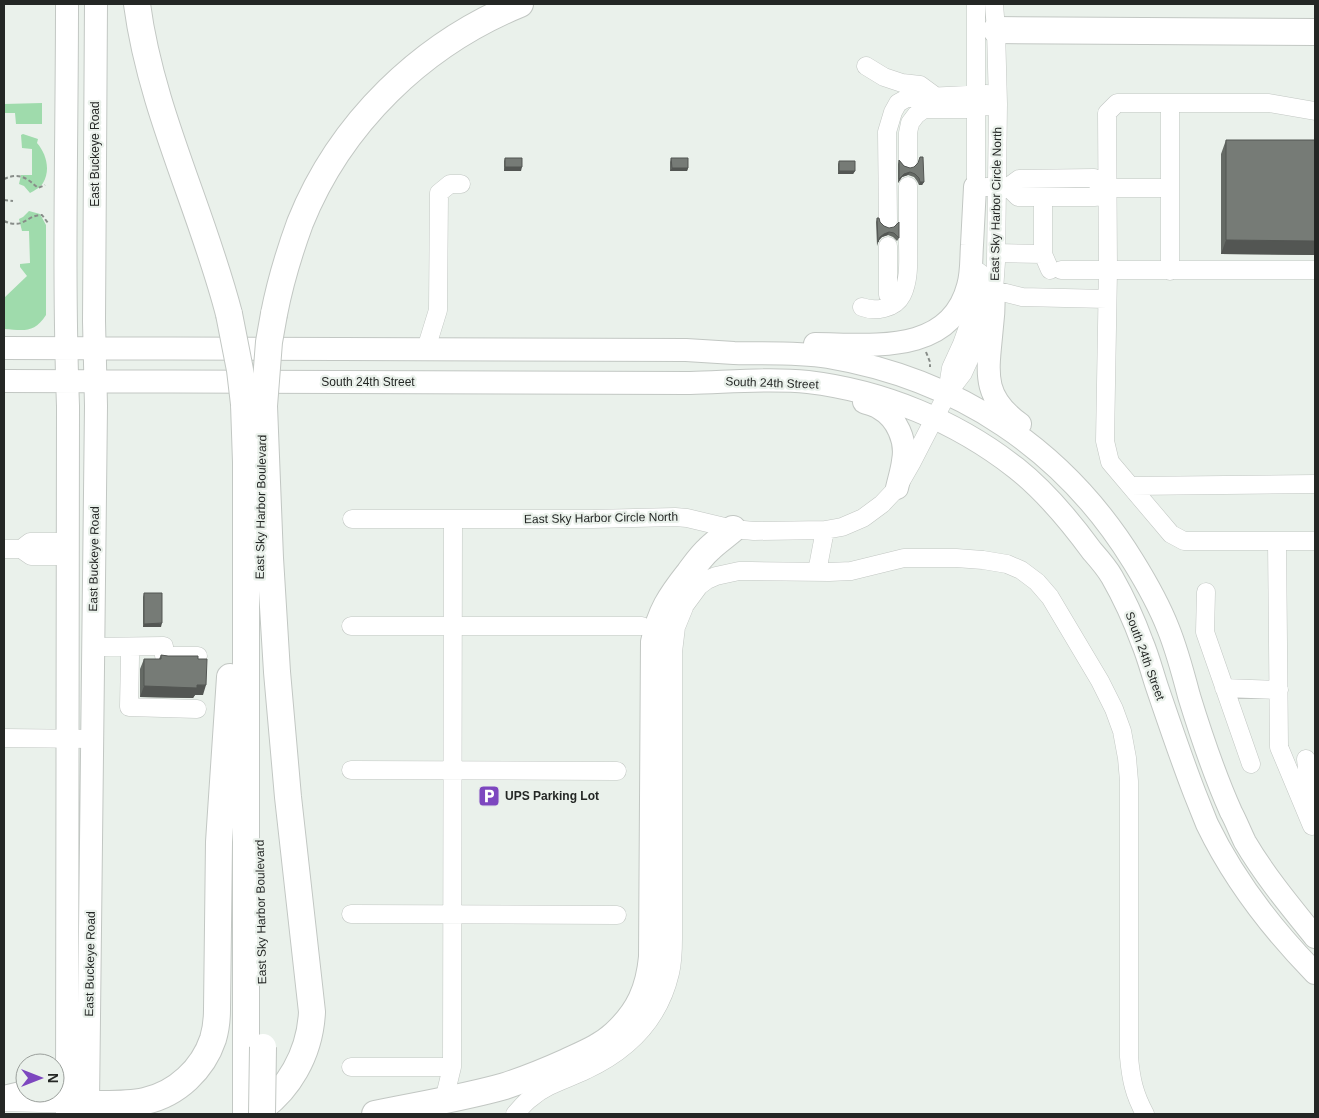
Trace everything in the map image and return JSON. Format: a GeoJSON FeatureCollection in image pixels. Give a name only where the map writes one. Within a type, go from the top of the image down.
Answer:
{"type":"FeatureCollection","features":[{"type":"Feature","properties":{"kind":"highway","name":"East Sky Harbor Boulevard"},"geometry":{"type":"LineString","coordinates":[[137,4],[141,30],[155,88],[214,260],[230,314],[240,370],[254,405],[260,483],[260,774],[254,1046],[246,1114]]}},
{"type":"Feature","properties":{"kind":"highway","name":"East Sky Harbor Boulevard"},"geometry":{"type":"LineString","coordinates":[[262,1114],[254,1046],[246,433],[269,349],[274,314],[284,272],[300,222],[320,181],[351,133],[390,88],[446,43],[491,17],[520,4]]}},
{"type":"Feature","properties":{"kind":"highway"},"geometry":{"type":"LineString","coordinates":[[996,30],[1315,32]]}},
{"type":"Feature","properties":{"kind":"highway"},"geometry":{"type":"LineString","coordinates":[[253,1114],[276,1097],[297,1068],[307,1044],[312,1012],[288,797],[276,664],[268,523],[254,405]]}},
{"type":"Feature","properties":{"kind":"highway"},"geometry":{"type":"LineString","coordinates":[[78,1109],[137,1103],[167,1093],[182,1084],[194,1071],[205,1056],[215,1033],[221,800],[236,588],[246,519]]}},
{"type":"Feature","properties":{"kind":"highway"},"geometry":{"type":"LineString","coordinates":[[375,1114],[484,1091],[525,1079],[595,1049],[624,1026],[644,996],[648,984],[652,957],[654,642],[664,608],[674,592],[704,554],[733,529]]}},
{"type":"Feature","properties":{"kind":"main road","name":"East Buckeye Road"},"geometry":{"type":"LineString","coordinates":[[67,4],[65,225],[67,381],[67,1010],[78,1109]]}},
{"type":"Feature","properties":{"kind":"main road","name":"East Buckeye Road"},"geometry":{"type":"LineString","coordinates":[[78,1109],[93,739],[96,406],[94,348],[96,4]]}},
{"type":"Feature","properties":{"kind":"main road"},"geometry":{"type":"LineString","coordinates":[[686,350],[731,343],[898,344],[921,338],[934,332],[954,315],[964,298],[994,187]]}},
{"type":"Feature","properties":{"kind":"main road"},"geometry":{"type":"LineString","coordinates":[[994,290],[994,314],[988,377],[997,401],[1009,416],[1076,472],[1092,503]]}},
{"type":"Feature","properties":{"kind":"main road"},"geometry":{"type":"LineString","coordinates":[[4,348],[686,350],[732,353],[781,353],[825,356],[870,365],[925,383],[983,412],[1024,440],[1059,469],[1092,503],[1124,546],[1145,581],[1164,620],[1222,792],[1244,841],[1274,888],[1315,937]]}},
{"type":"Feature","properties":{"kind":"main road","name":"South 24th Street"},"geometry":{"type":"LineString","coordinates":[[4,381],[690,383],[753,380],[806,382],[844,388],[884,398],[934,418],[976,441],[1016,468],[1039,488],[1074,526],[1111,576],[1128,608],[1142,642],[1185,769],[1207,823],[1232,870],[1259,909],[1298,956],[1315,973]]}},
{"type":"Feature","properties":{"kind":"main road"},"geometry":{"type":"LineString","coordinates":[[690,383],[754,390],[818,393],[848,398],[878,407],[891,417],[903,441],[904,460],[897,488]]}},
{"type":"Feature","properties":{"kind":"main road"},"geometry":{"type":"LineString","coordinates":[[67,647],[93,647]]}},
{"type":"Feature","properties":{"kind":"main road"},"geometry":{"type":"LineString","coordinates":[[58,1053],[67,1010]]}},
{"type":"Feature","properties":{"kind":"street","name":"East Sky Harbor Circle North"},"geometry":{"type":"LineString","coordinates":[[947,394],[951,368],[972,316],[978,288],[979,245],[994,187],[976,101],[976,4]]}},
{"type":"Feature","properties":{"kind":"street"},"geometry":{"type":"LineString","coordinates":[[982,4],[996,30]]}},
{"type":"Feature","properties":{"kind":"street","name":"East Sky Harbor Circle North"},"geometry":{"type":"LineString","coordinates":[[352,518],[592,519],[675,517],[733,529],[754,531],[825,530],[842,527],[862,518],[882,504],[897,488],[947,394],[969,362],[979,338],[994,290],[996,253],[994,187],[998,99],[994,4]]}},
{"type":"Feature","properties":{"kind":"street"},"geometry":{"type":"LineString","coordinates":[[866,66],[884,77],[902,83],[920,85],[935,96]]}},
{"type":"Feature","properties":{"kind":"street"},"geometry":{"type":"LineString","coordinates":[[888,221],[887,132],[898,103],[907,98],[935,96],[976,101],[998,99]]}},
{"type":"Feature","properties":{"kind":"street"},"geometry":{"type":"LineString","coordinates":[[908,161],[908,133],[910,123],[916,115],[924,109],[962,110],[976,101]]}},
{"type":"Feature","properties":{"kind":"street"},"geometry":{"type":"LineString","coordinates":[[1315,111],[1269,103],[1117,103],[1107,113],[1104,188],[1108,270],[1105,441],[1110,462],[1171,534],[1184,541],[1315,541]]}},
{"type":"Feature","properties":{"kind":"street"},"geometry":{"type":"LineString","coordinates":[[1170,103],[1170,271]]}},
{"type":"Feature","properties":{"kind":"street"},"geometry":{"type":"LineString","coordinates":[[994,187],[1019,179],[1094,178],[1104,188],[1170,188]]}},
{"type":"Feature","properties":{"kind":"street"},"geometry":{"type":"LineString","coordinates":[[426,350],[438,310],[439,193],[450,184],[461,184]]}},
{"type":"Feature","properties":{"kind":"street"},"geometry":{"type":"LineString","coordinates":[[906,278],[888,295],[871,305],[862,307],[870,310],[891,307],[902,296],[906,278],[908,268],[908,186]]}},
{"type":"Feature","properties":{"kind":"street"},"geometry":{"type":"LineString","coordinates":[[994,187],[1018,197],[1095,197],[1104,188]]}},
{"type":"Feature","properties":{"kind":"street"},"geometry":{"type":"LineString","coordinates":[[1043,197],[1051,265]]}},
{"type":"Feature","properties":{"kind":"street"},"geometry":{"type":"LineString","coordinates":[[888,246],[888,295]]}},
{"type":"Feature","properties":{"kind":"street"},"geometry":{"type":"LineString","coordinates":[[996,253],[1051,265],[1108,270],[1315,270]]}},
{"type":"Feature","properties":{"kind":"street"},"geometry":{"type":"LineString","coordinates":[[994,290],[1022,297],[1107,299]]}},
{"type":"Feature","properties":{"kind":"street"},"geometry":{"type":"LineString","coordinates":[[1131,486],[1315,484]]}},
{"type":"Feature","properties":{"kind":"street"},"geometry":{"type":"LineString","coordinates":[[444,1100],[452,1067],[453,519]]}},
{"type":"Feature","properties":{"kind":"street"},"geometry":{"type":"LineString","coordinates":[[817,572],[825,530]]}},
{"type":"Feature","properties":{"kind":"street"},"geometry":{"type":"LineString","coordinates":[[1277,541],[1280,747],[1312,826]]}},
{"type":"Feature","properties":{"kind":"street"},"geometry":{"type":"LineString","coordinates":[[12,549],[30,542],[67,549]]}},
{"type":"Feature","properties":{"kind":"street"},"geometry":{"type":"LineString","coordinates":[[515,1114],[531,1097],[606,1060],[626,1046],[654,1013],[667,984],[673,938],[673,652],[676,626],[685,606],[699,586],[706,580],[721,574],[739,571],[851,571],[904,558],[983,560],[1007,564],[1021,570],[1037,582],[1050,596],[1100,681],[1114,709],[1122,731],[1129,781],[1130,1079],[1136,1099],[1144,1114]]}},
{"type":"Feature","properties":{"kind":"street"},"geometry":{"type":"LineString","coordinates":[[1206,592],[1205,632],[1251,764]]}},
{"type":"Feature","properties":{"kind":"street"},"geometry":{"type":"LineString","coordinates":[[352,626],[642,626]]}},
{"type":"Feature","properties":{"kind":"street"},"geometry":{"type":"LineString","coordinates":[[93,647],[164,646],[164,656],[198,656]]}},
{"type":"Feature","properties":{"kind":"street"},"geometry":{"type":"LineString","coordinates":[[125,647],[130,657],[129,707],[197,709]]}},
{"type":"Feature","properties":{"kind":"street"},"geometry":{"type":"LineString","coordinates":[[1224,688],[1279,690]]}},
{"type":"Feature","properties":{"kind":"street"},"geometry":{"type":"LineString","coordinates":[[4,738],[93,739]]}},
{"type":"Feature","properties":{"kind":"street"},"geometry":{"type":"LineString","coordinates":[[1306,759],[1309,787],[1315,802]]}},
{"type":"Feature","properties":{"kind":"street"},"geometry":{"type":"LineString","coordinates":[[351,770],[617,771]]}},
{"type":"Feature","properties":{"kind":"street"},"geometry":{"type":"LineString","coordinates":[[351,914],[617,915]]}},
{"type":"Feature","properties":{"kind":"street"},"geometry":{"type":"LineString","coordinates":[[351,1067],[452,1067]]}},
{"type":"Feature","properties":{"kind":"street"},"geometry":{"type":"LineString","coordinates":[[4,1102],[78,1109]]}},
{"type":"Feature","properties":{"kind":"path"},"geometry":{"type":"LineString","coordinates":[[4,179],[10,176],[18,176],[31,180],[38,188],[45,185]]}},
{"type":"Feature","properties":{"kind":"path"},"geometry":{"type":"LineString","coordinates":[[4,200],[13,201]]}},
{"type":"Feature","properties":{"kind":"path"},"geometry":{"type":"LineString","coordinates":[[4,221],[19,224],[40,214],[48,223]]}},
{"type":"Feature","properties":{"kind":"path"},"geometry":{"type":"LineString","coordinates":[[923,345],[930,362],[930,371]]}},
{"type":"Feature","properties":{"kind":"green space"},"geometry":{"type":"Polygon","coordinates":[[[42,103],[42,124],[16,124],[15,113],[4,113],[4,104],[42,103]]]}},
{"type":"Feature","properties":{"kind":"green space"},"geometry":{"type":"Polygon","coordinates":[[[21,135],[38,139],[37,143],[43,152],[47,167],[43,183],[39,188],[30,193],[24,186],[19,184],[21,175],[32,175],[32,149],[22,148],[21,135]]]}},
{"type":"Feature","properties":{"kind":"green space"},"geometry":{"type":"Polygon","coordinates":[[[29,211],[40,214],[46,225],[46,315],[42,321],[32,328],[22,330],[4,329],[4,298],[27,276],[20,267],[20,264],[30,263],[29,231],[22,231],[19,219],[29,211]]]}},
{"type":"Feature","properties":{"kind":"building"},"geometry":{"type":"Polygon","coordinates":[[[1226,140],[1315,140],[1315,241],[1226,240],[1226,140]]]}},
{"type":"Feature","properties":{"kind":"building"},"geometry":{"type":"Polygon","coordinates":[[[920,157],[923,157],[924,182],[920,182],[915,174],[910,172],[904,174],[899,179],[899,160],[904,166],[910,168],[918,163],[920,157]]]}},
{"type":"Feature","properties":{"kind":"building"},"geometry":{"type":"Polygon","coordinates":[[[505,158],[522,158],[522,167],[505,167],[505,158]]]}},
{"type":"Feature","properties":{"kind":"building"},"geometry":{"type":"Polygon","coordinates":[[[671,158],[688,158],[688,168],[672,168],[671,158]]]}},
{"type":"Feature","properties":{"kind":"building"},"geometry":{"type":"Polygon","coordinates":[[[839,161],[855,161],[855,171],[839,171],[839,161]]]}},
{"type":"Feature","properties":{"kind":"building"},"geometry":{"type":"Polygon","coordinates":[[[877,218],[879,218],[884,226],[889,228],[894,227],[899,222],[899,238],[894,233],[889,232],[880,237],[878,242],[877,218]]]}},
{"type":"Feature","properties":{"kind":"building"},"geometry":{"type":"Polygon","coordinates":[[[144,593],[162,593],[162,623],[144,624],[144,593]]]}},
{"type":"Feature","properties":{"kind":"building"},"geometry":{"type":"Polygon","coordinates":[[[161,655],[198,656],[198,659],[207,659],[206,685],[197,685],[197,688],[144,686],[144,659],[161,659],[161,655]]]}},
{"type":"Feature","properties":{"kind":"place","name":"UPS Parking Lot"},"geometry":{"type":"Point","coordinates":[489,796]}}]}
